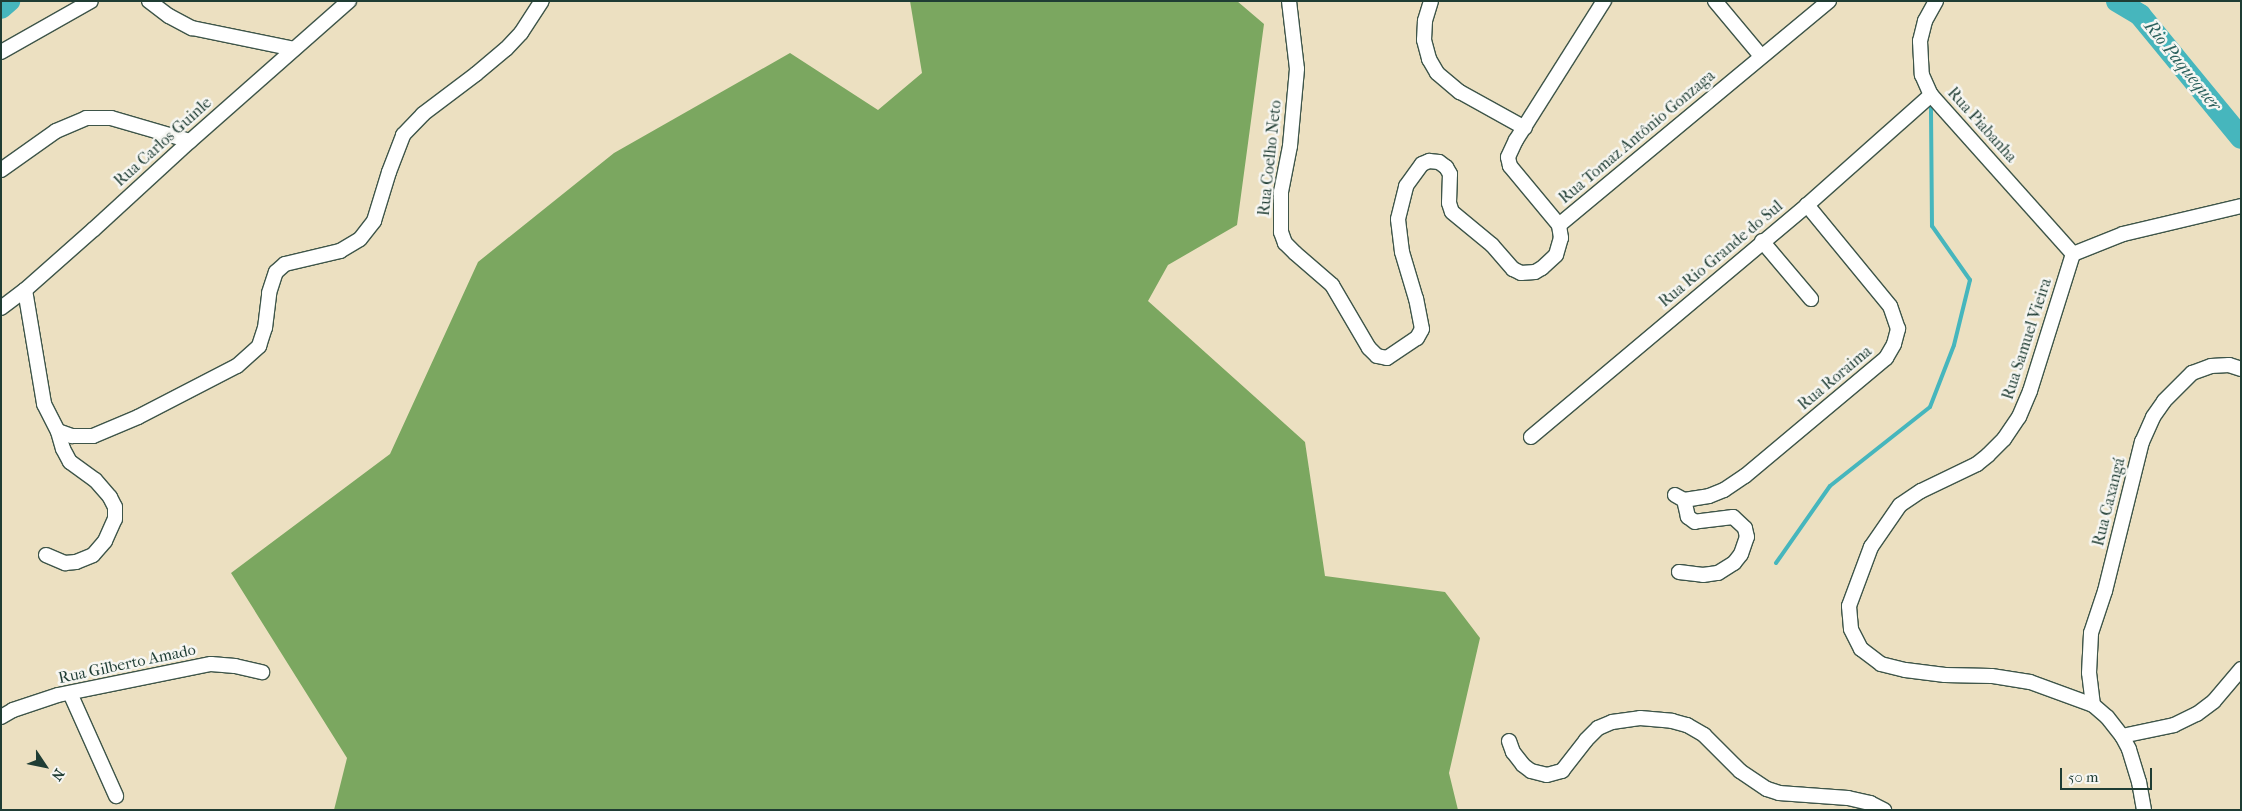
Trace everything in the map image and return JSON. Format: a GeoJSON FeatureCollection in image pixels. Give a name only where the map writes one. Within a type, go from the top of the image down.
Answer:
{"type":"FeatureCollection","features":[{"type":"Feature","properties":{"kind":"street"},"geometry":{"type":"LineString","coordinates":[[1,52],[91,1]]}},
{"type":"Feature","properties":{"kind":"street"},"geometry":{"type":"LineString","coordinates":[[149,1],[169,16],[192,28],[294,49]]}},
{"type":"Feature","properties":{"kind":"street","name":"Rua Carlos Guinle"},"geometry":{"type":"LineString","coordinates":[[1,308],[25,290],[190,140],[349,1]]}},
{"type":"Feature","properties":{"kind":"street"},"geometry":{"type":"LineString","coordinates":[[58,432],[72,436],[93,436],[138,417],[212,380],[252,355],[262,337],[269,293],[276,272],[286,264],[340,250],[360,239],[374,221],[403,135],[423,114],[506,49],[520,33],[542,1]]}},
{"type":"Feature","properties":{"kind":"street","name":"Rua Coelho Neto"},"geometry":{"type":"LineString","coordinates":[[1289,1],[1297,69],[1290,146],[1281,192],[1281,232],[1285,243],[1332,285],[1369,348],[1377,356],[1387,358],[1416,338],[1422,330],[1414,292],[1402,252],[1398,219],[1406,186],[1422,164],[1429,161],[1439,162],[1446,167],[1450,174],[1448,203],[1452,212],[1492,244],[1513,269],[1521,273],[1529,274],[1542,268],[1556,254],[1562,238],[1559,225]]}},
{"type":"Feature","properties":{"kind":"street"},"geometry":{"type":"LineString","coordinates":[[1431,1],[1425,21],[1424,40],[1429,59],[1437,73],[1460,92],[1525,128]]}},
{"type":"Feature","properties":{"kind":"street","name":"Rua Tomaz Antônio Gonzaga"},"geometry":{"type":"LineString","coordinates":[[1604,1],[1511,150],[1510,166],[1559,225],[1829,1]]}},
{"type":"Feature","properties":{"kind":"street"},"geometry":{"type":"LineString","coordinates":[[1715,1],[1761,56]]}},
{"type":"Feature","properties":{"kind":"street","name":"Rua Piabanha"},"geometry":{"type":"LineString","coordinates":[[1936,1],[1925,21],[1920,41],[1922,75],[1931,95],[2072,254]]}},
{"type":"Feature","properties":{"kind":"street","name":"Rua Rio Grande do Sul"},"geometry":{"type":"LineString","coordinates":[[1531,437],[1807,205],[1931,95]]}},
{"type":"Feature","properties":{"kind":"street"},"geometry":{"type":"LineString","coordinates":[[1,170],[56,131],[86,118],[112,118],[190,140]]}},
{"type":"Feature","properties":{"kind":"street","name":"Rua Roraima"},"geometry":{"type":"LineString","coordinates":[[1679,572],[1703,575],[1718,573],[1734,563],[1741,554],[1747,537],[1746,528],[1733,517],[1695,522],[1688,517],[1679,497],[1709,496],[1724,490],[1745,476],[1886,358],[1894,344],[1898,329],[1890,306],[1807,205]]}},
{"type":"Feature","properties":{"kind":"street"},"geometry":{"type":"LineString","coordinates":[[2072,254],[2123,234],[2241,206]]}},
{"type":"Feature","properties":{"kind":"street"},"geometry":{"type":"LineString","coordinates":[[1762,241],[1812,299]]}},
{"type":"Feature","properties":{"kind":"street","name":"Rua Samuel Vieira"},"geometry":{"type":"LineString","coordinates":[[2072,254],[2030,391],[2019,416],[2004,439],[1977,464],[1921,492],[1900,505],[1883,526],[1871,547],[1849,606],[1851,630],[1861,649],[1882,664],[1925,673],[1991,676],[2030,682],[2093,705],[2107,717],[2122,736],[2139,782],[2144,810]]}},
{"type":"Feature","properties":{"kind":"street"},"geometry":{"type":"LineString","coordinates":[[25,290],[44,404],[70,462],[95,480],[110,497],[115,507],[116,519],[104,541],[92,555],[76,562],[65,564],[46,555]]}},
{"type":"Feature","properties":{"kind":"street","name":"Rua Caxangá"},"geometry":{"type":"LineString","coordinates":[[2093,705],[2089,673],[2091,633],[2146,434],[2164,401],[2192,373],[2220,365],[2229,365],[2241,369]]}},
{"type":"Feature","properties":{"kind":"street","name":"Rua Gilberto Amado"},"geometry":{"type":"LineString","coordinates":[[1,717],[29,704],[70,693],[211,664],[235,666],[262,672]]}},
{"type":"Feature","properties":{"kind":"street"},"geometry":{"type":"LineString","coordinates":[[2122,736],[2174,724],[2197,714],[2214,701],[2241,669]]}},
{"type":"Feature","properties":{"kind":"street"},"geometry":{"type":"LineString","coordinates":[[70,693],[116,796]]}},
{"type":"Feature","properties":{"kind":"street"},"geometry":{"type":"LineString","coordinates":[[1509,741],[1513,752],[1522,765],[1531,771],[1547,775],[1562,771],[1598,728],[1612,722],[1640,718],[1672,721],[1687,725],[1704,735],[1740,770],[1767,789],[1779,793],[1848,798],[1870,802],[1884,810]]}},
{"type":"Feature","properties":{"kind":"green space"},"geometry":{"type":"Polygon","coordinates":[[[910,1],[1237,1],[1264,24],[1237,225],[1168,265],[1148,301],[1305,442],[1325,576],[1445,592],[1480,638],[1449,773],[1458,810],[334,810],[347,758],[231,573],[390,454],[478,262],[614,153],[790,53],[878,110],[922,73],[910,1]]]}},
{"type":"Feature","properties":{"kind":"waterway"},"geometry":{"type":"LineString","coordinates":[[1,8],[9,1]]}},
{"type":"Feature","properties":{"kind":"waterway","name":"Rio Paquequer"},"geometry":{"type":"LineString","coordinates":[[2117,1],[2140,15],[2241,138]]}},
{"type":"Feature","properties":{"kind":"waterway"},"geometry":{"type":"LineString","coordinates":[[1776,563],[1830,486],[1930,407],[1954,345],[1970,280],[1932,226],[1931,102]]}}]}
